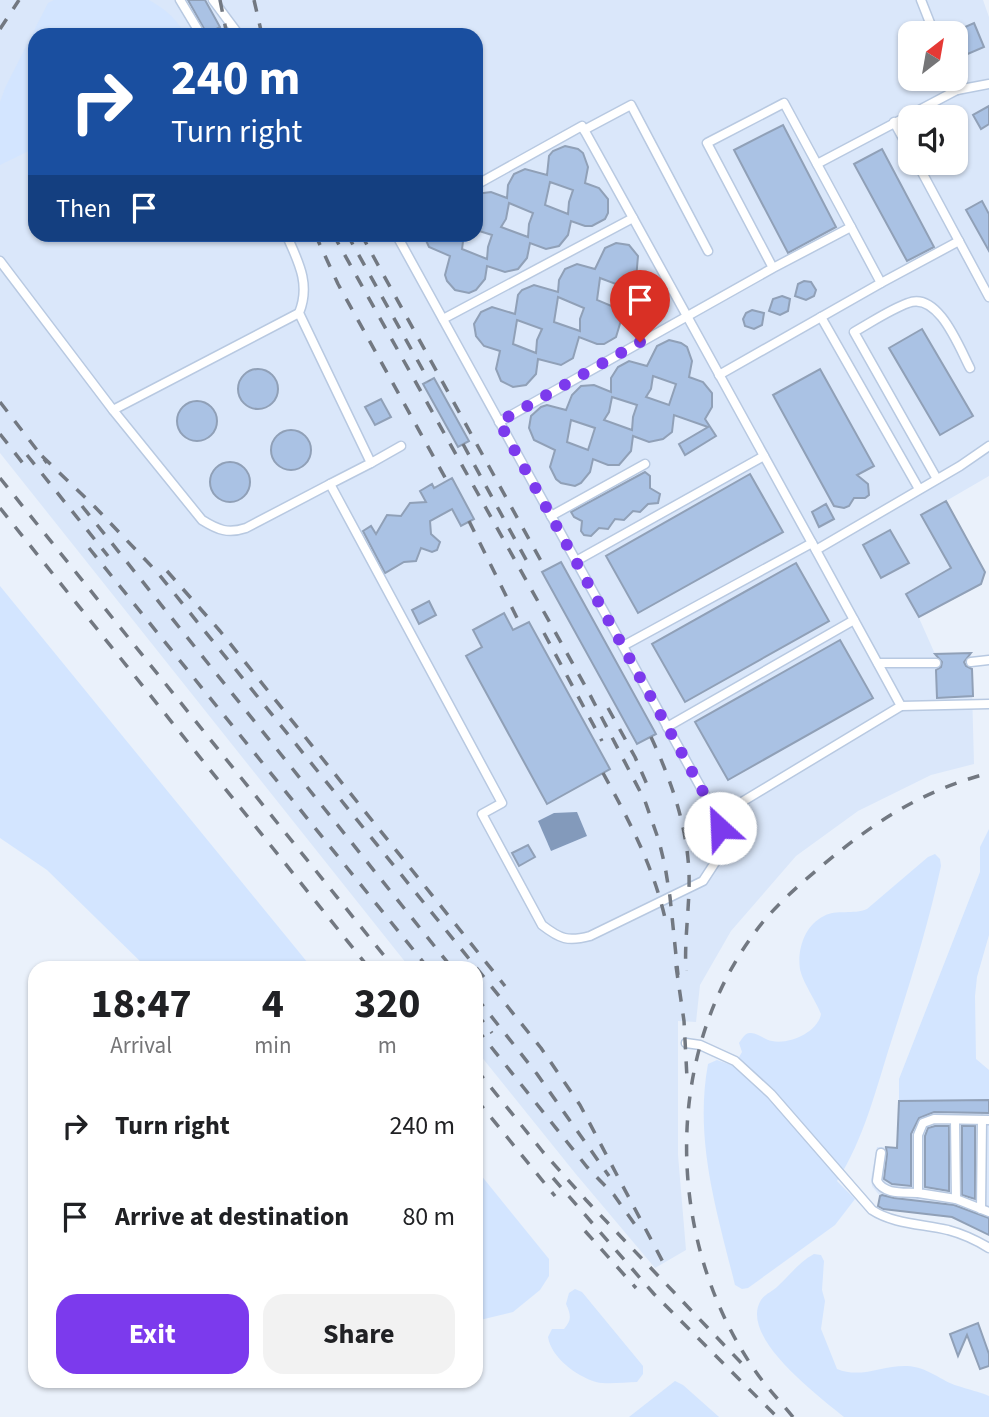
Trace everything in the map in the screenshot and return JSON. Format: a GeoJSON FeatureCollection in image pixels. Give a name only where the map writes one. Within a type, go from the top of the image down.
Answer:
{"type":"FeatureCollection","features":[{"type":"Feature","properties":{"kind":"lane"},"geometry":{"type":"LineString","coordinates":[[180,0],[197,28]]}},
{"type":"Feature","properties":{"kind":"lane"},"geometry":{"type":"LineString","coordinates":[[214,0],[234,28]]}},
{"type":"Feature","properties":{"kind":"lane"},"geometry":{"type":"LineString","coordinates":[[921,0],[929,21]]}},
{"type":"Feature","properties":{"kind":"lane"},"geometry":{"type":"LineString","coordinates":[[968,88],[989,84]]}},
{"type":"Feature","properties":{"kind":"lane"},"geometry":{"type":"LineString","coordinates":[[817,164],[955,91]]}},
{"type":"Feature","properties":{"kind":"lane"},"geometry":{"type":"LineString","coordinates":[[773,268],[707,143],[785,103],[881,284]]}},
{"type":"Feature","properties":{"kind":"lane"},"geometry":{"type":"LineString","coordinates":[[584,130],[631,105],[708,251]]}},
{"type":"Feature","properties":{"kind":"lane"},"geometry":{"type":"LineString","coordinates":[[894,122],[898,129]]}},
{"type":"Feature","properties":{"kind":"lane"},"geometry":{"type":"LineString","coordinates":[[483,181],[582,127],[901,706]]}},
{"type":"Feature","properties":{"kind":"lane"},"geometry":{"type":"LineString","coordinates":[[923,175],[989,297]]}},
{"type":"Feature","properties":{"kind":"lane"},"geometry":{"type":"LineString","coordinates":[[443,319],[633,218]]}},
{"type":"Feature","properties":{"kind":"lane"},"geometry":{"type":"LineString","coordinates":[[499,422],[686,316],[851,227]]}},
{"type":"Feature","properties":{"kind":"lane"},"geometry":{"type":"LineString","coordinates":[[719,375],[959,241]]}},
{"type":"Feature","properties":{"kind":"lane"},"geometry":{"type":"LineString","coordinates":[[290,242],[304,275],[305,290],[299,313],[371,463]]}},
{"type":"Feature","properties":{"kind":"lane"},"geometry":{"type":"LineString","coordinates":[[330,484],[502,803],[482,814],[542,925],[553,933],[574,941],[590,936],[702,881],[716,862],[720,828],[717,817],[400,242]]}},
{"type":"Feature","properties":{"kind":"lane"},"geometry":{"type":"LineString","coordinates":[[0,261],[113,410],[202,520],[218,530],[233,532],[246,528],[401,446]]}},
{"type":"Feature","properties":{"kind":"lane"},"geometry":{"type":"LineString","coordinates":[[937,479],[854,331],[908,302],[924,302],[931,305],[941,316],[970,368]]}},
{"type":"Feature","properties":{"kind":"lane"},"geometry":{"type":"LineString","coordinates":[[113,410],[299,313]]}},
{"type":"Feature","properties":{"kind":"lane"},"geometry":{"type":"LineString","coordinates":[[821,317],[919,489]]}},
{"type":"Feature","properties":{"kind":"lane"},"geometry":{"type":"LineString","coordinates":[[623,646],[814,547],[937,479],[989,446]]}},
{"type":"Feature","properties":{"kind":"lane"},"geometry":{"type":"LineString","coordinates":[[576,561],[764,456]]}},
{"type":"Feature","properties":{"kind":"lane"},"geometry":{"type":"LineString","coordinates":[[551,516],[645,464]]}},
{"type":"Feature","properties":{"kind":"lane"},"geometry":{"type":"LineString","coordinates":[[667,727],[854,620]]}},
{"type":"Feature","properties":{"kind":"lane"},"geometry":{"type":"LineString","coordinates":[[971,662],[989,660]]}},
{"type":"Feature","properties":{"kind":"lane"},"geometry":{"type":"LineString","coordinates":[[878,663],[936,663]]}},
{"type":"Feature","properties":{"kind":"lane"},"geometry":{"type":"LineString","coordinates":[[717,817],[901,706],[989,704]]}},
{"type":"Feature","properties":{"kind":"lane"},"geometry":{"type":"LineString","coordinates":[[686,1043],[700,1045],[735,1061],[771,1094],[872,1210],[889,1218],[951,1230],[989,1248]]}},
{"type":"Feature","properties":{"kind":"lane"},"geometry":{"type":"LineString","coordinates":[[881,1153],[877,1181],[881,1188],[956,1199],[985,1210],[986,1120],[928,1120],[919,1128],[918,1193]]}},
{"type":"Feature","properties":{"kind":"lane"},"geometry":{"type":"LineString","coordinates":[[955,1120],[956,1199]]}},
{"type":"Feature","properties":{"kind":"shaded area"},"geometry":{"type":"Polygon","coordinates":[[[0,0],[983,0],[989,17],[989,476],[946,501],[985,572],[981,584],[919,618],[935,654],[971,653],[974,764],[931,775],[858,811],[796,856],[731,931],[700,985],[696,1022],[678,1021],[678,1155],[686,1250],[655,1268],[483,1059],[483,961],[404,961],[0,453],[0,0]]]}},
{"type":"Feature","properties":{"kind":"shaded area"},"geometry":{"type":"Polygon","coordinates":[[[54,0],[149,0],[170,15],[181,28],[35,28],[48,3],[54,0]]]}},
{"type":"Feature","properties":{"kind":"shaded area"},"geometry":{"type":"Polygon","coordinates":[[[28,43],[28,151],[0,165],[0,102],[28,43]]]}},
{"type":"Feature","properties":{"kind":"shaded area"},"geometry":{"type":"Polygon","coordinates":[[[0,586],[306,961],[140,961],[47,870],[0,838],[0,586]]]}},
{"type":"Feature","properties":{"kind":"shaded area"},"geometry":{"type":"Polygon","coordinates":[[[577,812],[587,836],[551,851],[538,821],[554,813],[577,812]]]}},
{"type":"Feature","properties":{"kind":"shaded area"},"geometry":{"type":"Polygon","coordinates":[[[989,829],[989,935],[977,977],[975,996],[976,1059],[989,1070],[989,1100],[899,1101],[899,1079],[980,872],[980,847],[989,829]]]}},
{"type":"Feature","properties":{"kind":"shaded area"},"geometry":{"type":"Polygon","coordinates":[[[935,854],[940,859],[941,866],[912,976],[868,1113],[855,1148],[837,1181],[855,1199],[835,1225],[748,1288],[742,1289],[735,1285],[710,1176],[704,1120],[708,1064],[717,1060],[734,1066],[742,1052],[739,1043],[747,1034],[754,1033],[779,1042],[809,1032],[821,1014],[800,969],[801,946],[807,931],[817,920],[829,914],[867,909],[935,854]]]}},
{"type":"Feature","properties":{"kind":"shaded area"},"geometry":{"type":"Polygon","coordinates":[[[989,1100],[989,1235],[952,1217],[878,1208],[880,1196],[872,1186],[871,1179],[877,1147],[897,1147],[899,1101],[989,1100]]]}},
{"type":"Feature","properties":{"kind":"shaded area"},"geometry":{"type":"Polygon","coordinates":[[[483,1178],[549,1259],[549,1276],[540,1290],[513,1312],[483,1319],[483,1178]]]}},
{"type":"Feature","properties":{"kind":"shaded area"},"geometry":{"type":"Polygon","coordinates":[[[814,1254],[821,1255],[824,1261],[822,1290],[825,1301],[821,1329],[837,1369],[855,1373],[898,1366],[915,1367],[952,1384],[989,1396],[989,1417],[844,1417],[801,1381],[771,1348],[761,1331],[757,1315],[761,1300],[814,1254]]]}},
{"type":"Feature","properties":{"kind":"shaded area"},"geometry":{"type":"Polygon","coordinates":[[[575,1289],[582,1292],[643,1366],[643,1374],[637,1382],[596,1382],[573,1370],[554,1352],[548,1337],[552,1329],[564,1329],[568,1323],[570,1314],[566,1304],[569,1293],[575,1289]]]}},
{"type":"Feature","properties":{"kind":"shaded area"},"geometry":{"type":"Polygon","coordinates":[[[675,1381],[719,1417],[629,1417],[675,1381]]]}},
{"type":"Feature","properties":{"kind":"building"},"geometry":{"type":"Polygon","coordinates":[[[188,0],[205,0],[220,27],[204,28],[188,0]]]}},
{"type":"Feature","properties":{"kind":"building"},"geometry":{"type":"Polygon","coordinates":[[[974,23],[984,47],[968,54],[968,26],[974,23]]]}},
{"type":"Feature","properties":{"kind":"building"},"geometry":{"type":"Polygon","coordinates":[[[989,106],[989,124],[981,129],[973,115],[989,106]]]}},
{"type":"Feature","properties":{"kind":"building"},"geometry":{"type":"Polygon","coordinates":[[[783,125],[836,227],[788,253],[734,150],[783,125]]]}},
{"type":"Feature","properties":{"kind":"building"},"geometry":{"type":"Polygon","coordinates":[[[565,146],[583,153],[588,167],[585,183],[599,188],[608,199],[605,219],[592,226],[571,221],[568,235],[559,246],[546,249],[530,243],[527,258],[518,269],[505,272],[487,266],[485,279],[476,290],[469,293],[455,290],[445,275],[450,256],[429,247],[427,242],[463,242],[462,249],[487,259],[492,235],[483,232],[483,193],[491,192],[507,198],[508,185],[514,174],[525,169],[547,175],[549,156],[553,151],[565,146]],[[550,182],[545,205],[568,214],[573,190],[550,182]],[[509,203],[506,219],[501,227],[528,237],[533,213],[509,203]]]}},
{"type":"Feature","properties":{"kind":"building"},"geometry":{"type":"Polygon","coordinates":[[[882,149],[934,247],[907,261],[854,164],[882,149]]]}},
{"type":"Feature","properties":{"kind":"building"},"geometry":{"type":"Polygon","coordinates":[[[982,201],[989,214],[989,251],[966,210],[982,201]]]}},
{"type":"Feature","properties":{"kind":"building"},"geometry":{"type":"Polygon","coordinates":[[[616,243],[629,245],[638,256],[636,279],[650,285],[659,295],[661,302],[656,316],[644,323],[636,323],[622,317],[616,337],[604,344],[579,337],[573,358],[561,365],[538,359],[536,374],[526,385],[513,387],[501,381],[496,369],[500,351],[484,346],[476,336],[474,324],[481,312],[492,307],[515,314],[518,295],[522,290],[534,285],[558,292],[559,280],[565,269],[577,264],[595,269],[605,248],[616,243]],[[600,278],[597,300],[616,308],[624,287],[600,278]],[[558,297],[554,322],[580,331],[584,308],[558,297]],[[517,320],[513,344],[536,353],[537,340],[542,329],[517,320]]]}},
{"type":"Feature","properties":{"kind":"building"},"geometry":{"type":"Polygon","coordinates":[[[811,282],[816,290],[814,296],[806,300],[795,296],[798,284],[811,282]]]}},
{"type":"Feature","properties":{"kind":"building"},"geometry":{"type":"Polygon","coordinates":[[[782,296],[790,299],[788,311],[780,315],[769,311],[773,299],[782,296]]]}},
{"type":"Feature","properties":{"kind":"building"},"geometry":{"type":"Polygon","coordinates":[[[752,310],[764,313],[762,325],[754,329],[745,326],[743,319],[746,313],[752,310]]]}},
{"type":"Feature","properties":{"kind":"building"},"geometry":{"type":"Polygon","coordinates":[[[922,329],[973,416],[940,435],[889,348],[922,329]]]}},
{"type":"Feature","properties":{"kind":"building"},"geometry":{"type":"Polygon","coordinates":[[[669,340],[687,347],[692,361],[689,377],[703,382],[712,393],[712,407],[705,419],[716,436],[685,455],[679,444],[708,427],[674,415],[672,432],[663,439],[649,442],[633,436],[631,451],[619,465],[608,465],[593,459],[590,472],[581,483],[575,486],[561,483],[550,467],[555,450],[534,440],[529,428],[531,416],[547,405],[566,410],[572,395],[581,386],[594,385],[611,392],[611,378],[618,367],[629,361],[647,366],[657,346],[669,340]],[[653,376],[651,389],[646,397],[669,405],[676,384],[653,376]],[[612,397],[604,420],[632,430],[637,405],[612,397]],[[571,420],[567,442],[588,450],[595,428],[571,420]]]}},
{"type":"Feature","properties":{"kind":"building"},"geometry":{"type":"Polygon","coordinates":[[[258,369],[266,370],[272,375],[277,381],[277,397],[272,403],[266,408],[258,409],[250,408],[244,403],[239,397],[238,389],[239,381],[244,375],[250,370],[258,369]]]}},
{"type":"Feature","properties":{"kind":"building"},"geometry":{"type":"Polygon","coordinates":[[[820,369],[874,466],[857,475],[868,484],[869,495],[865,498],[854,498],[849,506],[844,508],[834,506],[773,395],[820,369]]]}},
{"type":"Feature","properties":{"kind":"building"},"geometry":{"type":"Polygon","coordinates":[[[434,378],[469,441],[458,447],[423,384],[434,378]]]}},
{"type":"Feature","properties":{"kind":"building"},"geometry":{"type":"Polygon","coordinates":[[[381,399],[391,417],[375,425],[365,407],[381,399]]]}},
{"type":"Feature","properties":{"kind":"building"},"geometry":{"type":"Polygon","coordinates":[[[197,401],[205,402],[211,407],[216,413],[216,429],[211,435],[205,440],[197,441],[189,440],[183,435],[178,429],[177,421],[178,413],[183,407],[189,402],[197,401]]]}},
{"type":"Feature","properties":{"kind":"building"},"geometry":{"type":"Polygon","coordinates":[[[291,430],[299,431],[305,436],[310,442],[310,458],[305,464],[299,469],[291,470],[283,469],[277,464],[272,458],[271,450],[272,442],[277,436],[283,431],[291,430]]]}},
{"type":"Feature","properties":{"kind":"building"},"geometry":{"type":"Polygon","coordinates":[[[230,462],[238,463],[244,468],[249,474],[249,490],[244,496],[238,501],[230,502],[222,501],[216,496],[211,490],[210,482],[211,474],[216,468],[222,463],[230,462]]]}},
{"type":"Feature","properties":{"kind":"building"},"geometry":{"type":"Polygon","coordinates":[[[645,472],[650,476],[650,488],[660,494],[658,503],[648,504],[640,512],[633,511],[624,520],[615,519],[608,529],[599,528],[591,536],[584,535],[581,531],[582,521],[571,512],[645,472]]]}},
{"type":"Feature","properties":{"kind":"building"},"geometry":{"type":"Polygon","coordinates":[[[750,474],[783,532],[638,613],[606,556],[750,474]]]}},
{"type":"Feature","properties":{"kind":"building"},"geometry":{"type":"Polygon","coordinates":[[[452,478],[474,519],[461,526],[452,509],[430,521],[431,534],[440,542],[437,550],[432,552],[421,548],[416,561],[404,562],[385,573],[363,531],[371,526],[376,534],[387,515],[401,516],[410,503],[426,502],[420,491],[432,484],[434,488],[452,478]]]}},
{"type":"Feature","properties":{"kind":"building"},"geometry":{"type":"Polygon","coordinates":[[[946,501],[985,572],[981,584],[919,617],[906,594],[951,568],[921,515],[946,501]]]}},
{"type":"Feature","properties":{"kind":"building"},"geometry":{"type":"Polygon","coordinates":[[[826,504],[834,519],[819,527],[812,512],[826,504]]]}},
{"type":"Feature","properties":{"kind":"building"},"geometry":{"type":"Polygon","coordinates":[[[890,530],[909,563],[881,578],[863,545],[890,530]]]}},
{"type":"Feature","properties":{"kind":"building"},"geometry":{"type":"Polygon","coordinates":[[[561,562],[656,734],[637,744],[542,572],[561,562]]]}},
{"type":"Feature","properties":{"kind":"building"},"geometry":{"type":"Polygon","coordinates":[[[796,563],[829,621],[685,702],[652,644],[796,563]]]}},
{"type":"Feature","properties":{"kind":"building"},"geometry":{"type":"Polygon","coordinates":[[[429,601],[436,615],[419,624],[412,610],[429,601]]]}},
{"type":"Feature","properties":{"kind":"building"},"geometry":{"type":"Polygon","coordinates":[[[504,613],[513,630],[529,622],[610,769],[547,804],[466,656],[482,647],[473,630],[504,613]]]}},
{"type":"Feature","properties":{"kind":"building"},"geometry":{"type":"Polygon","coordinates":[[[840,640],[873,698],[728,780],[695,722],[840,640]]]}},
{"type":"Feature","properties":{"kind":"building"},"geometry":{"type":"Polygon","coordinates":[[[971,653],[964,662],[972,669],[973,696],[937,698],[936,670],[941,667],[942,662],[935,654],[971,653]]]}},
{"type":"Feature","properties":{"kind":"building"},"geometry":{"type":"Polygon","coordinates":[[[528,845],[535,857],[519,866],[512,853],[528,845]]]}},
{"type":"Feature","properties":{"kind":"building"},"geometry":{"type":"Polygon","coordinates":[[[989,1100],[989,1113],[934,1112],[919,1118],[911,1134],[911,1186],[892,1184],[884,1179],[886,1147],[897,1148],[899,1101],[989,1100]]]}},
{"type":"Feature","properties":{"kind":"building"},"geometry":{"type":"Polygon","coordinates":[[[949,1126],[949,1191],[925,1187],[925,1136],[928,1128],[949,1126]]]}},
{"type":"Feature","properties":{"kind":"building"},"geometry":{"type":"Polygon","coordinates":[[[962,1126],[975,1126],[975,1199],[962,1195],[962,1126]]]}},
{"type":"Feature","properties":{"kind":"building"},"geometry":{"type":"Polygon","coordinates":[[[882,1195],[954,1205],[989,1218],[989,1235],[952,1217],[883,1209],[878,1206],[882,1195]]]}},
{"type":"Feature","properties":{"kind":"building"},"geometry":{"type":"Polygon","coordinates":[[[978,1323],[989,1354],[989,1366],[980,1369],[967,1335],[958,1356],[950,1334],[978,1323]]]}},
{"type":"Feature","properties":{"kind":"railway"},"geometry":{"type":"LineString","coordinates":[[0,29],[19,0]]}},
{"type":"Feature","properties":{"kind":"railway"},"geometry":{"type":"LineString","coordinates":[[220,0],[226,28]]}},
{"type":"Feature","properties":{"kind":"railway"},"geometry":{"type":"LineString","coordinates":[[254,0],[260,28]]}},
{"type":"Feature","properties":{"kind":"railway"},"geometry":{"type":"LineString","coordinates":[[319,242],[338,284],[447,481]]}},
{"type":"Feature","properties":{"kind":"railway"},"geometry":{"type":"LineString","coordinates":[[337,242],[588,691],[645,801],[665,866],[678,975]]}},
{"type":"Feature","properties":{"kind":"railway"},"geometry":{"type":"LineString","coordinates":[[351,242],[429,381]]}},
{"type":"Feature","properties":{"kind":"railway"},"geometry":{"type":"LineString","coordinates":[[365,242],[546,570]]}},
{"type":"Feature","properties":{"kind":"railway"},"geometry":{"type":"LineString","coordinates":[[0,402],[47,463]]}},
{"type":"Feature","properties":{"kind":"railway"},"geometry":{"type":"LineString","coordinates":[[0,434],[29,471]]}},
{"type":"Feature","properties":{"kind":"railway"},"geometry":{"type":"LineString","coordinates":[[463,444],[530,567]]}},
{"type":"Feature","properties":{"kind":"railway"},"geometry":{"type":"LineString","coordinates":[[27,455],[108,556]]}},
{"type":"Feature","properties":{"kind":"railway"},"geometry":{"type":"LineString","coordinates":[[42,456],[157,572],[471,961]]}},
{"type":"Feature","properties":{"kind":"railway"},"geometry":{"type":"LineString","coordinates":[[0,478],[388,961]]}},
{"type":"Feature","properties":{"kind":"railway"},"geometry":{"type":"LineString","coordinates":[[82,506],[446,961]]}},
{"type":"Feature","properties":{"kind":"railway"},"geometry":{"type":"LineString","coordinates":[[0,508],[363,961]]}},
{"type":"Feature","properties":{"kind":"railway"},"geometry":{"type":"LineString","coordinates":[[469,521],[521,626]]}},
{"type":"Feature","properties":{"kind":"railway"},"geometry":{"type":"LineString","coordinates":[[89,548],[422,961]]}},
{"type":"Feature","properties":{"kind":"railway"},"geometry":{"type":"LineString","coordinates":[[167,571],[220,631],[505,986]]}},
{"type":"Feature","properties":{"kind":"railway"},"geometry":{"type":"LineString","coordinates":[[544,633],[602,741]]}},
{"type":"Feature","properties":{"kind":"railway"},"geometry":{"type":"LineString","coordinates":[[608,708],[649,789]]}},
{"type":"Feature","properties":{"kind":"railway"},"geometry":{"type":"LineString","coordinates":[[651,737],[671,786],[688,855],[686,971]]}},
{"type":"Feature","properties":{"kind":"railway"},"geometry":{"type":"LineString","coordinates":[[603,773],[647,862],[665,918]]}},
{"type":"Feature","properties":{"kind":"railway"},"geometry":{"type":"LineString","coordinates":[[793,1417],[756,1372],[727,1322],[705,1268],[692,1211],[687,1153],[690,1095],[702,1039],[723,985],[753,935],[796,889],[844,848],[901,809],[942,789],[989,773]]}},
{"type":"Feature","properties":{"kind":"railway"},"geometry":{"type":"LineString","coordinates":[[676,966],[684,1021],[687,1078]]}},
{"type":"Feature","properties":{"kind":"railway"},"geometry":{"type":"LineString","coordinates":[[483,976],[541,1048],[580,1105],[664,1264]]}},
{"type":"Feature","properties":{"kind":"railway"},"geometry":{"type":"LineString","coordinates":[[483,1006],[537,1074],[609,1176]]}},
{"type":"Feature","properties":{"kind":"railway"},"geometry":{"type":"LineString","coordinates":[[483,1022],[492,1033]]}},
{"type":"Feature","properties":{"kind":"railway"},"geometry":{"type":"LineString","coordinates":[[483,1037],[587,1167],[614,1195],[636,1226]]}},
{"type":"Feature","properties":{"kind":"railway"},"geometry":{"type":"LineString","coordinates":[[483,1078],[586,1200],[747,1369]]}},
{"type":"Feature","properties":{"kind":"railway"},"geometry":{"type":"LineString","coordinates":[[483,1108],[555,1196]]}},
{"type":"Feature","properties":{"kind":"railway"},"geometry":{"type":"LineString","coordinates":[[553,1178],[654,1294],[777,1417]]}},
{"type":"Feature","properties":{"kind":"railway"},"geometry":{"type":"LineString","coordinates":[[585,1231],[636,1288]]}},
{"type":"Feature","properties":{"kind":"route"},"geometry":{"type":"LineString","coordinates":[[640,342],[499,422],[717,817],[720,828]]}}]}
